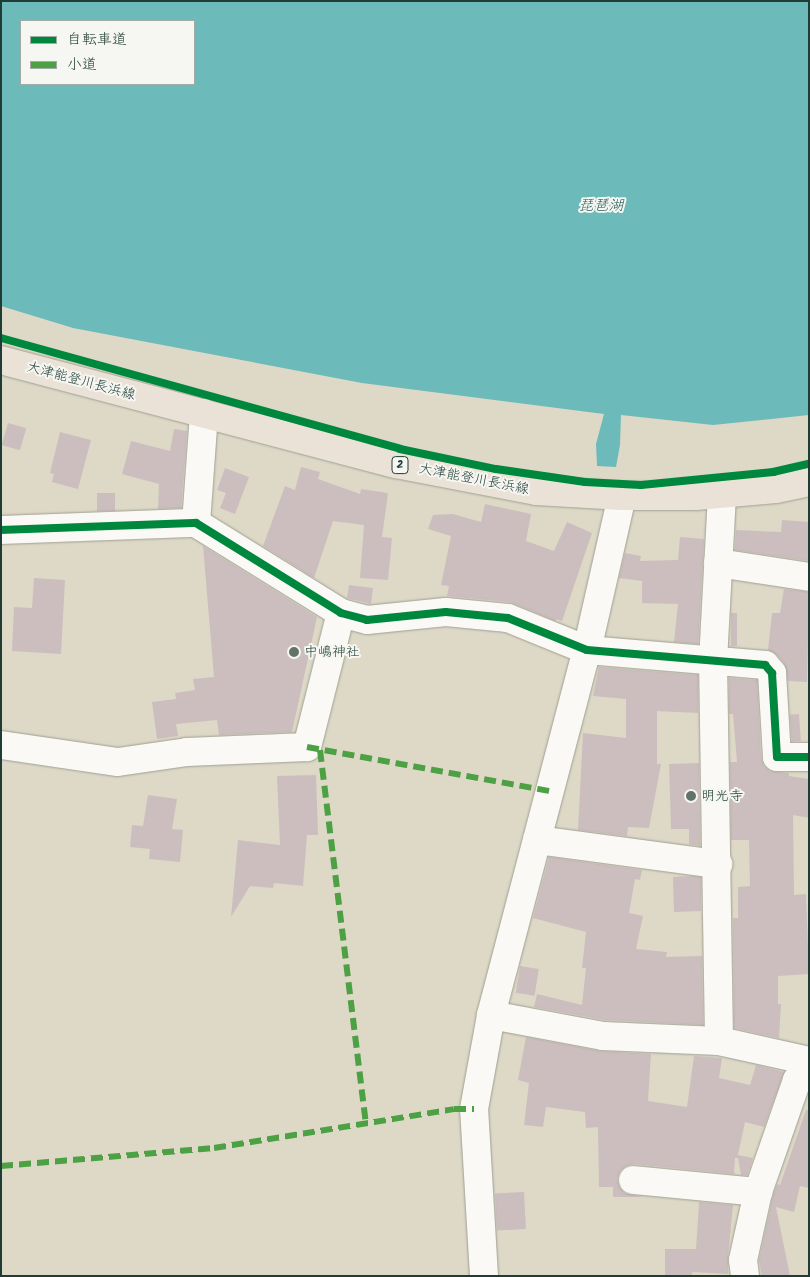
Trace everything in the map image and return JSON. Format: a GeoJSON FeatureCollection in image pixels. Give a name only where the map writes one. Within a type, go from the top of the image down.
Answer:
{"type":"FeatureCollection","features":[{"type":"Feature","properties":{"kind":"main road","name":"大津能登川長浜線"},"geometry":{"type":"LineString","coordinates":[[1,360],[396,464],[536,491],[622,496],[696,496],[776,489],[809,482]]}},
{"type":"Feature","properties":{"kind":"street"},"geometry":{"type":"LineString","coordinates":[[196,523],[204,413]]}},
{"type":"Feature","properties":{"kind":"street"},"geometry":{"type":"LineString","coordinates":[[719,1041],[718,864],[713,661],[722,494]]}},
{"type":"Feature","properties":{"kind":"street"},"geometry":{"type":"LineString","coordinates":[[484,1276],[474,1110],[491,1015],[586,650],[622,496]]}},
{"type":"Feature","properties":{"kind":"street"},"geometry":{"type":"LineString","coordinates":[[1,530],[196,523],[341,613],[367,620],[446,612],[508,618],[586,650],[765,665],[772,674],[777,757],[809,757]]}},
{"type":"Feature","properties":{"kind":"street"},"geometry":{"type":"LineString","coordinates":[[718,563],[809,577]]}},
{"type":"Feature","properties":{"kind":"street"},"geometry":{"type":"LineString","coordinates":[[1,745],[118,762],[187,752],[307,747],[341,613]]}},
{"type":"Feature","properties":{"kind":"street"},"geometry":{"type":"LineString","coordinates":[[537,840],[718,864]]}},
{"type":"Feature","properties":{"kind":"street"},"geometry":{"type":"LineString","coordinates":[[491,1015],[603,1036],[719,1041],[809,1061]]}},
{"type":"Feature","properties":{"kind":"street"},"geometry":{"type":"LineString","coordinates":[[744,1276],[743,1260],[758,1192],[797,1080],[809,1069]]}},
{"type":"Feature","properties":{"kind":"street"},"geometry":{"type":"LineString","coordinates":[[633,1180],[758,1192]]}},
{"type":"Feature","properties":{"kind":"water","name":"琵琶湖"},"geometry":{"type":"Polygon","coordinates":[[[1,1],[809,1],[809,415],[713,425],[621,415],[620,445],[616,467],[597,466],[596,444],[604,414],[362,383],[73,328],[1,306],[1,1]]]}},
{"type":"Feature","properties":{"kind":"building"},"geometry":{"type":"Polygon","coordinates":[[[8,423],[26,428],[20,450],[2,445],[8,423]]]}},
{"type":"Feature","properties":{"kind":"building"},"geometry":{"type":"Polygon","coordinates":[[[174,429],[187,431],[181,508],[158,509],[159,484],[122,474],[131,441],[170,451],[174,429]]]}},
{"type":"Feature","properties":{"kind":"building"},"geometry":{"type":"Polygon","coordinates":[[[60,432],[91,440],[78,489],[52,482],[54,474],[50,473],[60,432]]]}},
{"type":"Feature","properties":{"kind":"building"},"geometry":{"type":"Polygon","coordinates":[[[301,467],[320,472],[318,479],[360,494],[361,489],[388,493],[382,537],[392,538],[388,580],[360,578],[364,525],[333,521],[314,578],[263,546],[285,486],[295,490],[301,467]]]}},
{"type":"Feature","properties":{"kind":"building"},"geometry":{"type":"Polygon","coordinates":[[[225,468],[249,477],[235,514],[220,508],[226,493],[217,490],[225,468]]]}},
{"type":"Feature","properties":{"kind":"building"},"geometry":{"type":"Polygon","coordinates":[[[97,493],[115,493],[115,511],[97,511],[97,493]]]}},
{"type":"Feature","properties":{"kind":"building"},"geometry":{"type":"Polygon","coordinates":[[[485,504],[531,514],[526,541],[554,551],[567,522],[592,533],[562,621],[556,619],[556,621],[510,602],[447,596],[449,586],[441,585],[451,536],[428,529],[433,515],[453,514],[481,522],[485,504]]]}},
{"type":"Feature","properties":{"kind":"building"},"geometry":{"type":"Polygon","coordinates":[[[782,520],[809,522],[809,561],[735,550],[736,530],[781,532],[782,520]]]}},
{"type":"Feature","properties":{"kind":"building"},"geometry":{"type":"Polygon","coordinates":[[[680,537],[704,539],[698,644],[674,642],[678,604],[642,603],[642,581],[619,578],[625,553],[641,556],[640,561],[678,560],[680,537]]]}},
{"type":"Feature","properties":{"kind":"building"},"geometry":{"type":"Polygon","coordinates":[[[203,546],[317,617],[292,732],[219,735],[217,720],[176,724],[178,736],[157,739],[152,702],[176,699],[175,693],[195,690],[193,679],[214,677],[203,546]]]}},
{"type":"Feature","properties":{"kind":"building"},"geometry":{"type":"Polygon","coordinates":[[[34,578],[65,580],[61,654],[12,651],[14,607],[32,608],[34,578]]]}},
{"type":"Feature","properties":{"kind":"building"},"geometry":{"type":"Polygon","coordinates":[[[349,585],[373,588],[371,604],[347,598],[349,585]]]}},
{"type":"Feature","properties":{"kind":"building"},"geometry":{"type":"Polygon","coordinates":[[[784,589],[809,592],[807,682],[788,681],[784,663],[777,655],[768,650],[772,613],[780,613],[784,589]]]}},
{"type":"Feature","properties":{"kind":"building"},"geometry":{"type":"Polygon","coordinates":[[[731,613],[737,613],[737,646],[731,646],[731,613]]]}},
{"type":"Feature","properties":{"kind":"building"},"geometry":{"type":"Polygon","coordinates":[[[599,667],[698,675],[698,713],[657,711],[657,764],[661,764],[649,828],[628,827],[627,836],[578,830],[583,733],[626,738],[626,699],[593,696],[599,667]]]}},
{"type":"Feature","properties":{"kind":"building"},"geometry":{"type":"Polygon","coordinates":[[[729,678],[757,680],[761,758],[764,766],[770,771],[789,773],[789,776],[809,779],[809,818],[793,815],[794,895],[806,894],[809,974],[778,976],[778,1004],[781,1004],[779,1038],[734,1028],[733,918],[738,918],[738,887],[750,886],[749,840],[731,840],[730,762],[737,762],[733,714],[729,714],[729,678]]]}},
{"type":"Feature","properties":{"kind":"building"},"geometry":{"type":"Polygon","coordinates":[[[799,714],[801,741],[792,742],[790,715],[799,714]]]}},
{"type":"Feature","properties":{"kind":"building"},"geometry":{"type":"Polygon","coordinates":[[[699,763],[700,846],[689,844],[689,829],[671,829],[669,764],[699,763]]]}},
{"type":"Feature","properties":{"kind":"building"},"geometry":{"type":"Polygon","coordinates":[[[316,775],[318,835],[307,835],[303,886],[274,883],[273,888],[250,886],[231,917],[238,840],[280,845],[277,776],[316,775]]]}},
{"type":"Feature","properties":{"kind":"building"},"geometry":{"type":"Polygon","coordinates":[[[148,795],[177,799],[172,829],[183,830],[180,862],[149,859],[150,849],[130,847],[132,825],[143,826],[148,795]]]}},
{"type":"Feature","properties":{"kind":"building"},"geometry":{"type":"Polygon","coordinates":[[[549,857],[642,870],[640,880],[635,879],[629,913],[643,916],[636,949],[667,952],[666,957],[702,956],[703,1025],[605,1020],[534,1007],[537,994],[582,1005],[586,968],[582,968],[586,932],[533,918],[549,857]]]}},
{"type":"Feature","properties":{"kind":"building"},"geometry":{"type":"Polygon","coordinates":[[[673,877],[701,877],[701,911],[674,912],[673,877]]]}},
{"type":"Feature","properties":{"kind":"building"},"geometry":{"type":"Polygon","coordinates":[[[520,966],[539,969],[535,996],[516,993],[520,966]]]}},
{"type":"Feature","properties":{"kind":"building"},"geometry":{"type":"Polygon","coordinates":[[[526,1037],[600,1051],[651,1054],[648,1101],[687,1107],[694,1056],[722,1058],[719,1078],[750,1085],[756,1065],[784,1072],[764,1127],[745,1122],[738,1155],[753,1158],[747,1175],[741,1175],[738,1158],[735,1158],[734,1174],[634,1164],[626,1166],[620,1171],[617,1179],[624,1193],[643,1197],[613,1197],[613,1187],[599,1187],[598,1127],[586,1128],[585,1112],[546,1107],[543,1127],[524,1125],[529,1083],[518,1080],[526,1037]]]}},
{"type":"Feature","properties":{"kind":"building"},"geometry":{"type":"Polygon","coordinates":[[[806,1110],[809,1110],[809,1188],[800,1186],[794,1212],[776,1207],[790,1276],[762,1276],[759,1260],[773,1196],[777,1184],[780,1185],[806,1110]]]}},
{"type":"Feature","properties":{"kind":"building"},"geometry":{"type":"Polygon","coordinates":[[[524,1192],[526,1229],[497,1230],[495,1194],[524,1192]]]}},
{"type":"Feature","properties":{"kind":"building"},"geometry":{"type":"Polygon","coordinates":[[[699,1202],[733,1205],[728,1274],[692,1272],[692,1275],[665,1275],[665,1249],[696,1249],[699,1202]]]}},
{"type":"Feature","properties":{"kind":"marked path"},"geometry":{"type":"LineString","coordinates":[[307,747],[550,791]]}},
{"type":"Feature","properties":{"kind":"marked path"},"geometry":{"type":"LineString","coordinates":[[320,750],[366,1125]]}},
{"type":"Feature","properties":{"kind":"marked path"},"geometry":{"type":"LineString","coordinates":[[1,1166],[214,1148],[454,1109],[474,1109]]}},
{"type":"Feature","properties":{"kind":"cycle path"},"geometry":{"type":"LineString","coordinates":[[1,338],[400,449],[496,469],[585,482],[641,485],[773,472],[809,464]]}},
{"type":"Feature","properties":{"kind":"cycle path"},"geometry":{"type":"LineString","coordinates":[[1,530],[196,523],[341,613],[367,620],[446,612],[508,618],[587,650],[765,665],[772,673],[777,757],[809,757]]}},
{"type":"Feature","properties":{"kind":"place","name":"中嶋神社"},"geometry":{"type":"Point","coordinates":[294,652]}},
{"type":"Feature","properties":{"kind":"place","name":"明光寺"},"geometry":{"type":"Point","coordinates":[691,796]}}]}
